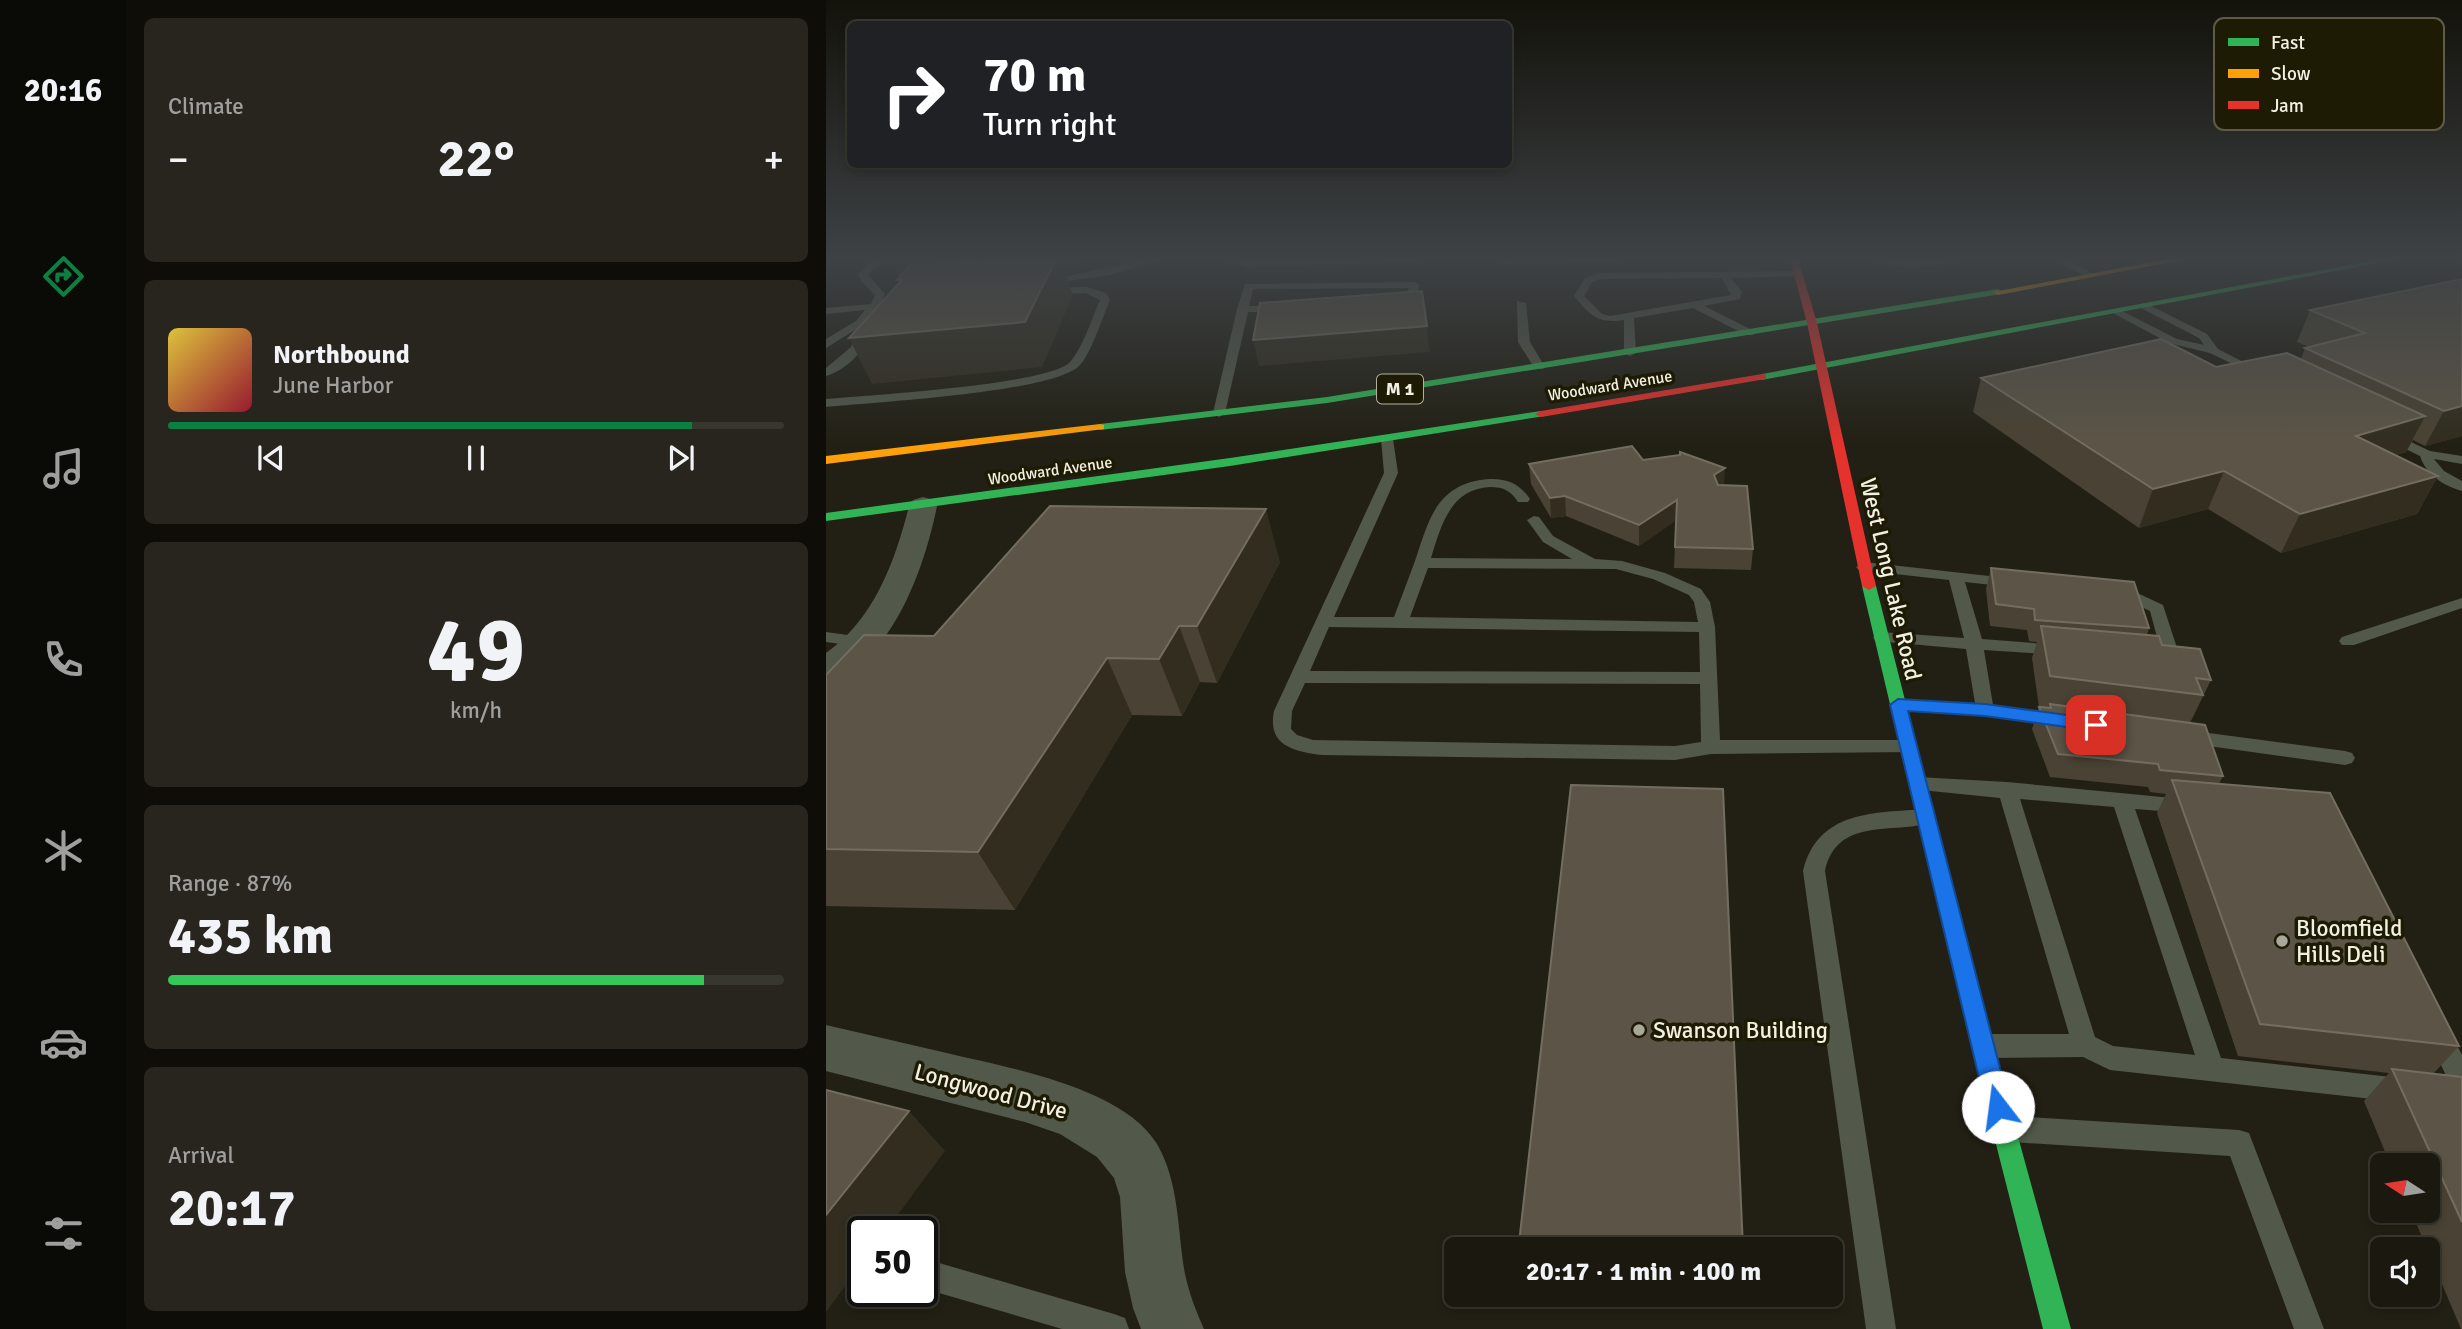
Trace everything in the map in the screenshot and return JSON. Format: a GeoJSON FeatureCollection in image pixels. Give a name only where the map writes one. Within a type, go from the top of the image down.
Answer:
{"type":"FeatureCollection","features":[{"type":"Feature","properties":{"kind":"main road","name":"Woodward Avenue"},"geometry":{"type":"LineString","coordinates":[[826,460],[1327,400],[1824,321]]}},
{"type":"Feature","properties":{"kind":"main road"},"geometry":{"type":"LineString","coordinates":[[2025,329],[2040,321]]}},
{"type":"Feature","properties":{"kind":"main road","name":"Woodward Avenue"},"geometry":{"type":"LineString","coordinates":[[826,517],[916,500],[1387,439],[1821,367],[2068,321]]}},
{"type":"Feature","properties":{"kind":"main road","name":"West Long Lake Road"},"geometry":{"type":"LineString","coordinates":[[1812,323],[1864,568],[1982,1046],[2057,1329]]}},
{"type":"Feature","properties":{"kind":"main road"},"geometry":{"type":"LineString","coordinates":[[933,464],[986,441]]}},
{"type":"Feature","properties":{"kind":"street"},"geometry":{"type":"LineString","coordinates":[[828,686],[883,613],[918,536],[916,500]]}},
{"type":"Feature","properties":{"kind":"street","name":"Longwood Drive"},"geometry":{"type":"LineString","coordinates":[[826,1048],[1025,1097],[1074,1113],[1116,1138],[1137,1163],[1148,1198],[1155,1272],[1163,1308],[1172,1329]]}},
{"type":"Feature","properties":{"kind":"lane"},"geometry":{"type":"LineString","coordinates":[[826,404],[1011,384],[1060,374],[1076,363],[1095,321]]}},
{"type":"Feature","properties":{"kind":"lane"},"geometry":{"type":"LineString","coordinates":[[1219,413],[1239,321]]}},
{"type":"Feature","properties":{"kind":"lane"},"geometry":{"type":"LineString","coordinates":[[1522,321],[1524,342],[1539,367]]}},
{"type":"Feature","properties":{"kind":"lane"},"geometry":{"type":"LineString","coordinates":[[1629,321],[1630,353]]}},
{"type":"Feature","properties":{"kind":"lane"},"geometry":{"type":"LineString","coordinates":[[1727,321],[1751,333]]}},
{"type":"Feature","properties":{"kind":"lane"},"geometry":{"type":"LineString","coordinates":[[2134,321],[2173,341],[2214,351],[2264,375]]}},
{"type":"Feature","properties":{"kind":"lane"},"geometry":{"type":"LineString","coordinates":[[2175,321],[2203,335],[2214,351]]}},
{"type":"Feature","properties":{"kind":"lane"},"geometry":{"type":"LineString","coordinates":[[826,345],[860,323],[864,332],[863,338],[844,362],[826,373]]}},
{"type":"Feature","properties":{"kind":"lane"},"geometry":{"type":"LineString","coordinates":[[2376,429],[2426,454],[2462,460]]}},
{"type":"Feature","properties":{"kind":"lane"},"geometry":{"type":"LineString","coordinates":[[1387,439],[1391,473],[1280,721],[1283,733],[1292,741],[1305,746],[1675,753],[1711,747],[1909,747]]}},
{"type":"Feature","properties":{"kind":"lane"},"geometry":{"type":"LineString","coordinates":[[2426,454],[2428,464],[2439,475],[2462,486]]}},
{"type":"Feature","properties":{"kind":"lane"},"geometry":{"type":"LineString","coordinates":[[1399,622],[1442,508],[1455,494],[1485,483],[1502,483],[1517,490],[1523,499]]}},
{"type":"Feature","properties":{"kind":"lane"},"geometry":{"type":"LineString","coordinates":[[1534,520],[1548,539],[1593,564]]}},
{"type":"Feature","properties":{"kind":"lane"},"geometry":{"type":"LineString","coordinates":[[1422,563],[1617,564],[1639,569],[1695,592],[1702,602],[1707,626],[1711,747]]}},
{"type":"Feature","properties":{"kind":"lane"},"geometry":{"type":"LineString","coordinates":[[1864,568],[2022,583]]}},
{"type":"Feature","properties":{"kind":"lane"},"geometry":{"type":"LineString","coordinates":[[1956,577],[1974,642],[1985,710]]}},
{"type":"Feature","properties":{"kind":"lane"},"geometry":{"type":"LineString","coordinates":[[2101,591],[2127,594],[2157,608],[2169,651],[2148,659],[2135,657]]}},
{"type":"Feature","properties":{"kind":"lane"},"geometry":{"type":"LineString","coordinates":[[2348,641],[2462,603]]}},
{"type":"Feature","properties":{"kind":"lane"},"geometry":{"type":"LineString","coordinates":[[1323,622],[1707,626]]}},
{"type":"Feature","properties":{"kind":"lane"},"geometry":{"type":"LineString","coordinates":[[1881,636],[2081,652]]}},
{"type":"Feature","properties":{"kind":"lane"},"geometry":{"type":"LineString","coordinates":[[826,637],[862,642]]}},
{"type":"Feature","properties":{"kind":"lane"},"geometry":{"type":"LineString","coordinates":[[1298,677],[1708,678]]}},
{"type":"Feature","properties":{"kind":"lane"},"geometry":{"type":"LineString","coordinates":[[1898,705],[1985,710],[2082,723]]}},
{"type":"Feature","properties":{"kind":"lane"},"geometry":{"type":"LineString","coordinates":[[2165,734],[2345,758]]}},
{"type":"Feature","properties":{"kind":"lane"},"geometry":{"type":"LineString","coordinates":[[1918,784],[2205,806]]}},
{"type":"Feature","properties":{"kind":"lane"},"geometry":{"type":"LineString","coordinates":[[2007,789],[2085,1045]]}},
{"type":"Feature","properties":{"kind":"lane"},"geometry":{"type":"LineString","coordinates":[[2122,799],[2212,1069]]}},
{"type":"Feature","properties":{"kind":"lane"},"geometry":{"type":"LineString","coordinates":[[1881,1329],[1814,871],[1815,857],[1821,845],[1851,827],[1926,817]]}},
{"type":"Feature","properties":{"kind":"lane"},"geometry":{"type":"LineString","coordinates":[[2432,1021],[2457,1091]]}},
{"type":"Feature","properties":{"kind":"lane"},"geometry":{"type":"LineString","coordinates":[[1982,1046],[2085,1045],[2110,1058],[2420,1092]]}},
{"type":"Feature","properties":{"kind":"lane"},"geometry":{"type":"LineString","coordinates":[[2003,1128],[2239,1143],[2309,1329]]}},
{"type":"Feature","properties":{"kind":"lane"},"geometry":{"type":"LineString","coordinates":[[938,1278],[1114,1329]]}},
{"type":"Feature","properties":{"kind":"building"},"geometry":{"type":"Polygon","coordinates":[[[865,321],[1025,321],[1025,322],[849,338],[865,321]]]}},
{"type":"Feature","properties":{"kind":"building"},"geometry":{"type":"Polygon","coordinates":[[[1257,321],[1426,321],[1427,326],[1253,340],[1257,321]]]}},
{"type":"Feature","properties":{"kind":"building"},"geometry":{"type":"Polygon","coordinates":[[[2336,321],[2462,321],[2462,406],[2444,411],[2305,348],[2365,333],[2336,321]]]}},
{"type":"Feature","properties":{"kind":"building"},"geometry":{"type":"Polygon","coordinates":[[[2161,339],[2216,367],[2287,353],[2425,416],[2356,436],[2438,476],[2300,514],[2224,471],[2153,489],[1981,378],[2161,339]]]}},
{"type":"Feature","properties":{"kind":"building"},"geometry":{"type":"Polygon","coordinates":[[[1632,446],[1643,460],[1680,455],[1680,452],[1725,468],[1714,475],[1718,485],[1747,486],[1753,549],[1675,547],[1677,500],[1639,525],[1565,496],[1550,498],[1529,464],[1632,446]]]}},
{"type":"Feature","properties":{"kind":"building"},"geometry":{"type":"Polygon","coordinates":[[[1050,506],[1266,509],[1197,626],[1179,626],[1159,659],[1107,658],[978,852],[826,849],[826,675],[864,635],[934,636],[1050,506]]]}},
{"type":"Feature","properties":{"kind":"building"},"geometry":{"type":"Polygon","coordinates":[[[1991,568],[2134,582],[2149,628],[2035,620],[2034,609],[1996,604],[1991,568]]]}},
{"type":"Feature","properties":{"kind":"building"},"geometry":{"type":"Polygon","coordinates":[[[2041,626],[2159,636],[2162,645],[2200,649],[2211,680],[2196,678],[2203,695],[2050,676],[2041,626]]]}},
{"type":"Feature","properties":{"kind":"building"},"geometry":{"type":"Polygon","coordinates":[[[2050,704],[2205,725],[2223,776],[2160,770],[2158,764],[2058,754],[2039,707],[2051,708],[2050,704]]]}},
{"type":"Feature","properties":{"kind":"building","name":"Bloomfield Hills Deli"},"geometry":{"type":"Polygon","coordinates":[[[2172,780],[2330,793],[2459,1046],[2260,1024],[2172,780]]]}},
{"type":"Feature","properties":{"kind":"building","name":"Swanson Building"},"geometry":{"type":"Polygon","coordinates":[[[1571,785],[1723,789],[1742,1237],[1520,1237],[1571,785]]]}},
{"type":"Feature","properties":{"kind":"building"},"geometry":{"type":"Polygon","coordinates":[[[2392,1069],[2462,1077],[2462,1222],[2440,1174],[2440,1153],[2430,1153],[2392,1069]]]}},
{"type":"Feature","properties":{"kind":"building"},"geometry":{"type":"Polygon","coordinates":[[[826,1090],[909,1111],[826,1215],[826,1090]]]}},
{"type":"Feature","properties":{"kind":"traffic: fast"},"geometry":{"type":"LineString","coordinates":[[1100,427],[1327,400],[1818,321]]}},
{"type":"Feature","properties":{"kind":"traffic: fast"},"geometry":{"type":"LineString","coordinates":[[1762,377],[2063,321]]}},
{"type":"Feature","properties":{"kind":"traffic: fast"},"geometry":{"type":"LineString","coordinates":[[826,517],[1230,462],[1541,414]]}},
{"type":"Feature","properties":{"kind":"traffic: fast"},"geometry":{"type":"LineString","coordinates":[[1869,586],[1982,1046],[2057,1329]]}},
{"type":"Feature","properties":{"kind":"traffic: slow"},"geometry":{"type":"LineString","coordinates":[[826,460],[1100,427]]}},
{"type":"Feature","properties":{"kind":"traffic: jam"},"geometry":{"type":"LineString","coordinates":[[1811,321],[1869,586]]}},
{"type":"Feature","properties":{"kind":"traffic: jam"},"geometry":{"type":"LineString","coordinates":[[1541,414],[1762,377]]}},
{"type":"Feature","properties":{"kind":"place","name":"Bloomfield Hills Deli"},"geometry":{"type":"Point","coordinates":[2282,941]}},
{"type":"Feature","properties":{"kind":"place","name":"Swanson Building"},"geometry":{"type":"Point","coordinates":[1639,1030]}},
{"type":"Feature","properties":{"kind":"route"},"geometry":{"type":"LineString","coordinates":[[1998,1107],[1898,705],[1985,710],[2096,725]]}}]}
